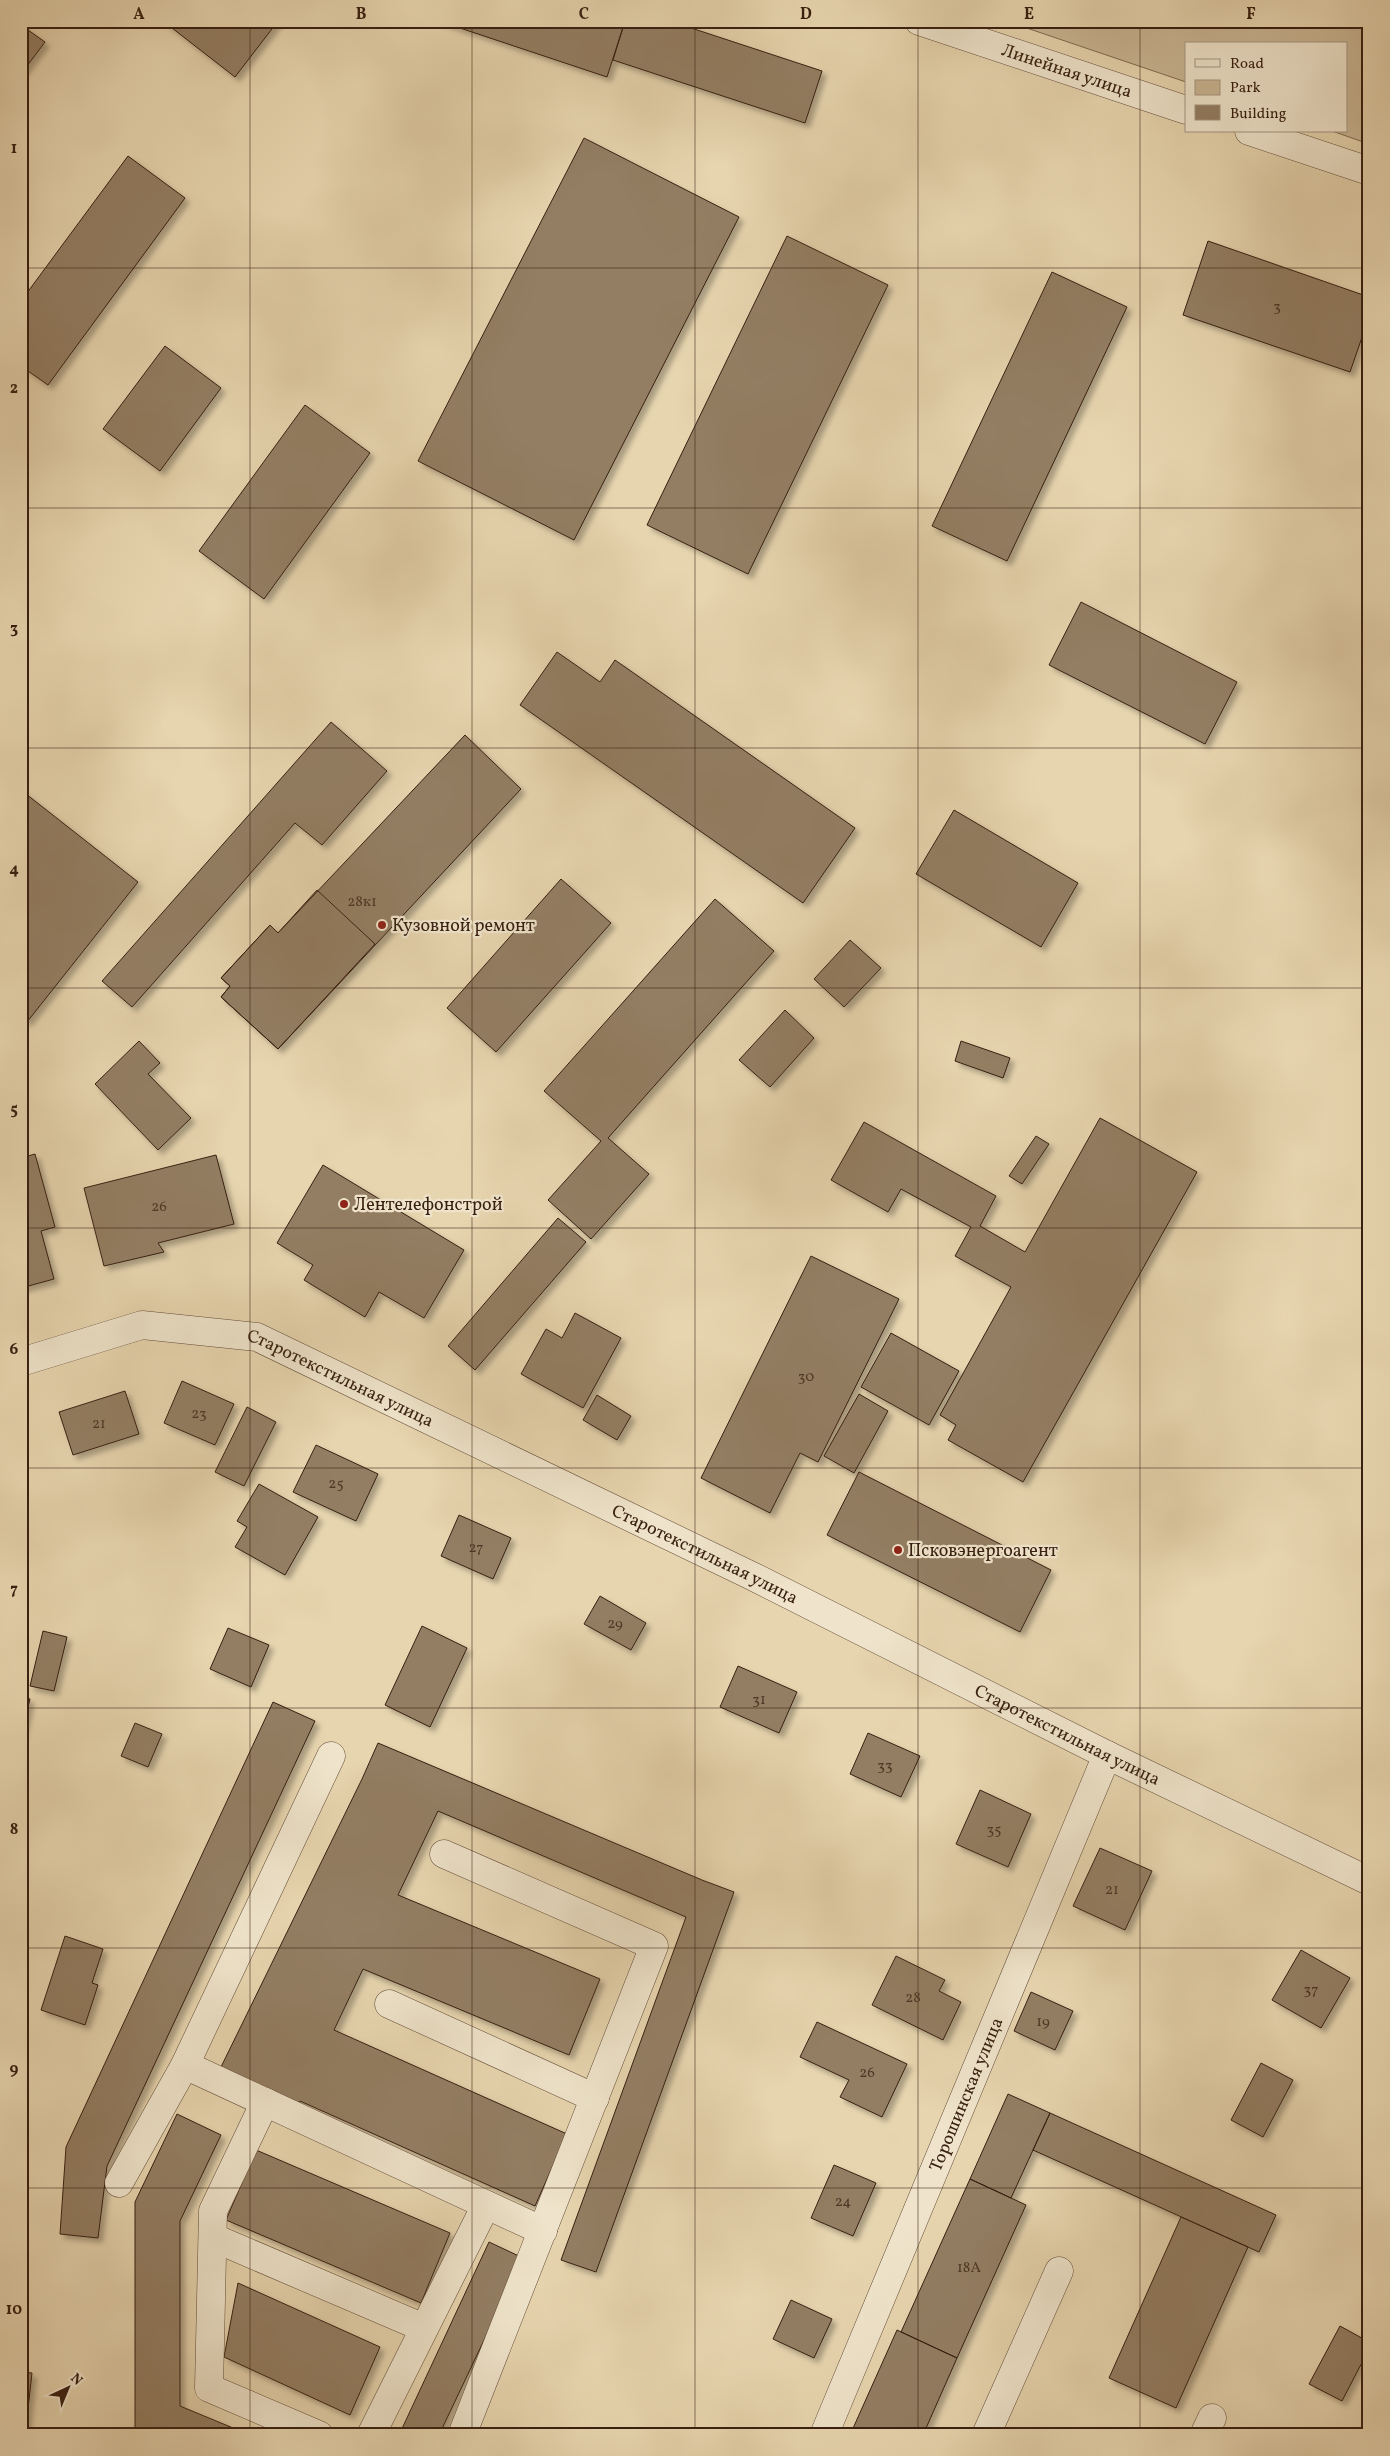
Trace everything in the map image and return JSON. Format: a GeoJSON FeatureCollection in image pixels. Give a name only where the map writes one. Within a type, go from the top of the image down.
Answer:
{"type":"FeatureCollection","features":[{"type":"Feature","properties":{"kind":"street","name":"Линейная улица"},"geometry":{"type":"LineString","coordinates":[[919,21],[979,31],[1185,110]]}},
{"type":"Feature","properties":{"kind":"street"},"geometry":{"type":"LineString","coordinates":[[1252,132],[1369,171]]}},
{"type":"Feature","properties":{"kind":"street","name":"Старотекстильная улица"},"geometry":{"type":"LineString","coordinates":[[21,1362],[142,1325],[257,1337],[752,1576],[1107,1755],[1369,1881]]}},
{"type":"Feature","properties":{"kind":"street","name":"Торошинская улица"},"geometry":{"type":"LineString","coordinates":[[824,2435],[1107,1755]]}},
{"type":"Feature","properties":{"kind":"street"},"geometry":{"type":"LineString","coordinates":[[119,2183],[185,2065],[331,1756]]}},
{"type":"Feature","properties":{"kind":"street"},"geometry":{"type":"LineString","coordinates":[[444,1854],[654,1946],[462,2435]]}},
{"type":"Feature","properties":{"kind":"street"},"geometry":{"type":"LineString","coordinates":[[389,2004],[595,2098]]}},
{"type":"Feature","properties":{"kind":"street"},"geometry":{"type":"LineString","coordinates":[[185,2065],[543,2231]]}},
{"type":"Feature","properties":{"kind":"street"},"geometry":{"type":"LineString","coordinates":[[265,2102],[213,2211],[214,2238],[209,2388],[319,2435]]}},
{"type":"Feature","properties":{"kind":"street"},"geometry":{"type":"LineString","coordinates":[[370,2435],[486,2205]]}},
{"type":"Feature","properties":{"kind":"street"},"geometry":{"type":"LineString","coordinates":[[214,2238],[424,2328]]}},
{"type":"Feature","properties":{"kind":"street"},"geometry":{"type":"LineString","coordinates":[[986,2435],[1059,2270]]}},
{"type":"Feature","properties":{"kind":"green space"},"geometry":{"type":"Polygon","coordinates":[[[1006,21],[1369,21],[1369,144],[1335,132],[1348,132],[1348,42],[1185,42],[1185,82],[1006,21]]]}},
{"type":"Feature","properties":{"kind":"building"},"geometry":{"type":"Polygon","coordinates":[[[163,21],[278,21],[235,77],[163,21]]]}},
{"type":"Feature","properties":{"kind":"building"},"geometry":{"type":"Polygon","coordinates":[[[439,21],[625,21],[607,77],[439,21]]]}},
{"type":"Feature","properties":{"kind":"building"},"geometry":{"type":"Polygon","coordinates":[[[625,21],[670,21],[822,71],[805,123],[613,60],[625,21]]]}},
{"type":"Feature","properties":{"kind":"building"},"geometry":{"type":"Polygon","coordinates":[[[21,25],[45,42],[21,74],[21,25]]]}},
{"type":"Feature","properties":{"kind":"building"},"geometry":{"type":"Polygon","coordinates":[[[584,138],[739,217],[574,540],[418,461],[584,138]]]}},
{"type":"Feature","properties":{"kind":"building"},"geometry":{"type":"Polygon","coordinates":[[[128,156],[185,198],[48,385],[21,366],[21,301],[128,156]]]}},
{"type":"Feature","properties":{"kind":"building"},"geometry":{"type":"Polygon","coordinates":[[[787,236],[888,285],[748,574],[647,525],[787,236]]]}},
{"type":"Feature","properties":{"kind":"building"},"geometry":{"type":"Polygon","coordinates":[[[1208,241],[1369,297],[1369,317],[1350,372],[1183,315],[1208,241]]]}},
{"type":"Feature","properties":{"kind":"building"},"geometry":{"type":"Polygon","coordinates":[[[1052,272],[1127,307],[1007,561],[932,526],[1052,272]]]}},
{"type":"Feature","properties":{"kind":"building"},"geometry":{"type":"Polygon","coordinates":[[[165,346],[221,388],[160,471],[103,429],[165,346]]]}},
{"type":"Feature","properties":{"kind":"building"},"geometry":{"type":"Polygon","coordinates":[[[305,405],[370,453],[264,599],[199,551],[305,405]]]}},
{"type":"Feature","properties":{"kind":"building"},"geometry":{"type":"Polygon","coordinates":[[[1081,602],[1237,682],[1205,744],[1049,665],[1081,602]]]}},
{"type":"Feature","properties":{"kind":"building"},"geometry":{"type":"Polygon","coordinates":[[[557,652],[600,682],[615,660],[855,828],[803,903],[520,705],[557,652]]]}},
{"type":"Feature","properties":{"kind":"building"},"geometry":{"type":"Polygon","coordinates":[[[331,722],[387,771],[322,845],[295,823],[132,1007],[102,981],[331,722]]]}},
{"type":"Feature","properties":{"kind":"building"},"geometry":{"type":"Polygon","coordinates":[[[465,735],[521,789],[278,1049],[221,997],[230,986],[221,978],[270,925],[278,933],[465,735]]]}},
{"type":"Feature","properties":{"kind":"building"},"geometry":{"type":"Polygon","coordinates":[[[21,790],[138,882],[27,1022],[21,1017],[21,790]]]}},
{"type":"Feature","properties":{"kind":"building"},"geometry":{"type":"Polygon","coordinates":[[[954,810],[1078,883],[1041,947],[916,874],[954,810]]]}},
{"type":"Feature","properties":{"kind":"building"},"geometry":{"type":"Polygon","coordinates":[[[561,879],[611,923],[496,1052],[447,1008],[561,879]]]}},
{"type":"Feature","properties":{"kind":"building"},"geometry":{"type":"Polygon","coordinates":[[[317,890],[375,944],[278,1049],[221,997],[230,986],[221,978],[270,925],[278,933],[317,890]]]}},
{"type":"Feature","properties":{"kind":"building"},"geometry":{"type":"Polygon","coordinates":[[[715,899],[774,951],[608,1138],[649,1174],[591,1239],[548,1200],[601,1141],[544,1091],[715,899]]]}},
{"type":"Feature","properties":{"kind":"building"},"geometry":{"type":"Polygon","coordinates":[[[850,940],[881,968],[844,1007],[814,979],[850,940]]]}},
{"type":"Feature","properties":{"kind":"building"},"geometry":{"type":"Polygon","coordinates":[[[785,1010],[814,1038],[770,1087],[739,1060],[785,1010]]]}},
{"type":"Feature","properties":{"kind":"building"},"geometry":{"type":"Polygon","coordinates":[[[139,1041],[160,1063],[148,1074],[191,1118],[158,1150],[95,1084],[139,1041]]]}},
{"type":"Feature","properties":{"kind":"building"},"geometry":{"type":"Polygon","coordinates":[[[961,1041],[1010,1058],[1003,1078],[955,1061],[961,1041]]]}},
{"type":"Feature","properties":{"kind":"building"},"geometry":{"type":"Polygon","coordinates":[[[1100,1118],[1197,1172],[1023,1482],[948,1440],[956,1425],[940,1415],[1011,1287],[955,1256],[971,1227],[901,1189],[888,1212],[831,1180],[864,1122],[996,1196],[980,1226],[1025,1252],[1100,1118]]]}},
{"type":"Feature","properties":{"kind":"building"},"geometry":{"type":"Polygon","coordinates":[[[1036,1136],[1049,1144],[1022,1184],[1009,1176],[1036,1136]]]}},
{"type":"Feature","properties":{"kind":"building"},"geometry":{"type":"Polygon","coordinates":[[[35,1154],[55,1227],[41,1231],[54,1279],[21,1288],[21,1158],[35,1154]]]}},
{"type":"Feature","properties":{"kind":"building"},"geometry":{"type":"Polygon","coordinates":[[[216,1155],[234,1224],[158,1243],[164,1252],[104,1266],[84,1188],[216,1155]]]}},
{"type":"Feature","properties":{"kind":"building","name":"Лентелефонстрой"},"geometry":{"type":"Polygon","coordinates":[[[323,1165],[464,1250],[424,1318],[379,1292],[365,1317],[304,1280],[313,1265],[277,1243],[323,1165]]]}},
{"type":"Feature","properties":{"kind":"building"},"geometry":{"type":"Polygon","coordinates":[[[558,1218],[586,1242],[475,1370],[448,1346],[558,1218]]]}},
{"type":"Feature","properties":{"kind":"building"},"geometry":{"type":"Polygon","coordinates":[[[811,1256],[899,1299],[818,1462],[800,1453],[770,1513],[701,1478],[811,1256]]]}},
{"type":"Feature","properties":{"kind":"building"},"geometry":{"type":"Polygon","coordinates":[[[575,1313],[621,1338],[583,1408],[521,1374],[546,1329],[562,1338],[575,1313]]]}},
{"type":"Feature","properties":{"kind":"building"},"geometry":{"type":"Polygon","coordinates":[[[891,1333],[959,1371],[929,1425],[861,1387],[891,1333]]]}},
{"type":"Feature","properties":{"kind":"building"},"geometry":{"type":"Polygon","coordinates":[[[182,1381],[234,1404],[215,1445],[164,1423],[182,1381]]]}},
{"type":"Feature","properties":{"kind":"building"},"geometry":{"type":"Polygon","coordinates":[[[125,1391],[139,1434],[73,1455],[59,1412],[125,1391]]]}},
{"type":"Feature","properties":{"kind":"building"},"geometry":{"type":"Polygon","coordinates":[[[859,1394],[888,1411],[854,1473],[824,1456],[859,1394]]]}},
{"type":"Feature","properties":{"kind":"building"},"geometry":{"type":"Polygon","coordinates":[[[597,1395],[631,1416],[617,1440],[583,1420],[597,1395]]]}},
{"type":"Feature","properties":{"kind":"building"},"geometry":{"type":"Polygon","coordinates":[[[247,1407],[276,1422],[244,1486],[215,1472],[247,1407]]]}},
{"type":"Feature","properties":{"kind":"building"},"geometry":{"type":"Polygon","coordinates":[[[316,1445],[378,1474],[356,1521],[293,1492],[316,1445]]]}},
{"type":"Feature","properties":{"kind":"building"},"geometry":{"type":"Polygon","coordinates":[[[859,1472],[1051,1570],[1020,1632],[827,1535],[859,1472]]]}},
{"type":"Feature","properties":{"kind":"building"},"geometry":{"type":"Polygon","coordinates":[[[259,1484],[318,1517],[285,1575],[235,1547],[247,1527],[237,1521],[259,1484]]]}},
{"type":"Feature","properties":{"kind":"building"},"geometry":{"type":"Polygon","coordinates":[[[459,1515],[511,1538],[493,1579],[441,1556],[459,1515]]]}},
{"type":"Feature","properties":{"kind":"building"},"geometry":{"type":"Polygon","coordinates":[[[600,1596],[646,1623],[631,1650],[584,1624],[600,1596]]]}},
{"type":"Feature","properties":{"kind":"building"},"geometry":{"type":"Polygon","coordinates":[[[422,1626],[467,1648],[430,1727],[385,1705],[422,1626]]]}},
{"type":"Feature","properties":{"kind":"building"},"geometry":{"type":"Polygon","coordinates":[[[228,1628],[269,1645],[251,1687],[210,1669],[228,1628]]]}},
{"type":"Feature","properties":{"kind":"building"},"geometry":{"type":"Polygon","coordinates":[[[43,1631],[67,1637],[54,1691],[30,1686],[43,1631]]]}},
{"type":"Feature","properties":{"kind":"building"},"geometry":{"type":"Polygon","coordinates":[[[738,1666],[797,1692],[779,1733],[720,1707],[738,1666]]]}},
{"type":"Feature","properties":{"kind":"building"},"geometry":{"type":"Polygon","coordinates":[[[21,1697],[30,1699],[21,1737],[21,1697]]]}},
{"type":"Feature","properties":{"kind":"building"},"geometry":{"type":"Polygon","coordinates":[[[273,1702],[315,1721],[107,2166],[98,2238],[60,2234],[66,2147],[273,1702]]]}},
{"type":"Feature","properties":{"kind":"building"},"geometry":{"type":"Polygon","coordinates":[[[135,1723],[162,1734],[148,1767],[121,1756],[135,1723]]]}},
{"type":"Feature","properties":{"kind":"building"},"geometry":{"type":"Polygon","coordinates":[[[868,1733],[920,1756],[901,1797],[850,1774],[868,1733]]]}},
{"type":"Feature","properties":{"kind":"building"},"geometry":{"type":"Polygon","coordinates":[[[378,1743],[734,1892],[596,2272],[561,2260],[686,1917],[438,1811],[398,1895],[600,1979],[569,2055],[363,1969],[334,2030],[567,2134],[535,2206],[300,2101],[298,2105],[221,2067],[378,1743]]]}},
{"type":"Feature","properties":{"kind":"building"},"geometry":{"type":"Polygon","coordinates":[[[980,1790],[1031,1814],[1008,1867],[956,1844],[980,1790]]]}},
{"type":"Feature","properties":{"kind":"building"},"geometry":{"type":"Polygon","coordinates":[[[1100,1848],[1152,1871],[1125,1930],[1073,1906],[1100,1848]]]}},
{"type":"Feature","properties":{"kind":"building"},"geometry":{"type":"Polygon","coordinates":[[[65,1936],[103,1949],[92,1983],[98,1985],[85,2025],[41,2010],[65,1936]]]}},
{"type":"Feature","properties":{"kind":"building"},"geometry":{"type":"Polygon","coordinates":[[[1301,1950],[1350,1978],[1321,2028],[1272,2000],[1301,1950]]]}},
{"type":"Feature","properties":{"kind":"building"},"geometry":{"type":"Polygon","coordinates":[[[896,1956],[945,1980],[939,1991],[961,2002],[943,2040],[872,2005],[896,1956]]]}},
{"type":"Feature","properties":{"kind":"building"},"geometry":{"type":"Polygon","coordinates":[[[1031,1992],[1073,2011],[1055,2050],[1014,2031],[1031,1992]]]}},
{"type":"Feature","properties":{"kind":"building"},"geometry":{"type":"Polygon","coordinates":[[[817,2022],[907,2064],[882,2117],[840,2097],[849,2080],[800,2057],[817,2022]]]}},
{"type":"Feature","properties":{"kind":"building"},"geometry":{"type":"Polygon","coordinates":[[[1261,2063],[1293,2080],[1263,2137],[1231,2120],[1261,2063]]]}},
{"type":"Feature","properties":{"kind":"building"},"geometry":{"type":"Polygon","coordinates":[[[1008,2094],[1050,2113],[1011,2198],[970,2179],[1008,2094]]]}},
{"type":"Feature","properties":{"kind":"building"},"geometry":{"type":"Polygon","coordinates":[[[1050,2113],[1276,2215],[1259,2252],[1033,2150],[1050,2113]]]}},
{"type":"Feature","properties":{"kind":"building"},"geometry":{"type":"Polygon","coordinates":[[[177,2114],[221,2135],[180,2221],[180,2406],[250,2435],[135,2434],[135,2202],[177,2114]]]}},
{"type":"Feature","properties":{"kind":"building"},"geometry":{"type":"Polygon","coordinates":[[[256,2150],[450,2233],[421,2303],[226,2220],[256,2150]]]}},
{"type":"Feature","properties":{"kind":"building"},"geometry":{"type":"Polygon","coordinates":[[[834,2165],[876,2183],[853,2236],[811,2218],[834,2165]]]}},
{"type":"Feature","properties":{"kind":"building"},"geometry":{"type":"Polygon","coordinates":[[[970,2179],[1026,2205],[957,2358],[901,2332],[970,2179]]]}},
{"type":"Feature","properties":{"kind":"building"},"geometry":{"type":"Polygon","coordinates":[[[1181,2217],[1248,2247],[1176,2408],[1109,2378],[1181,2217]]]}},
{"type":"Feature","properties":{"kind":"building"},"geometry":{"type":"Polygon","coordinates":[[[489,2242],[523,2258],[439,2435],[399,2435],[489,2242]]]}},
{"type":"Feature","properties":{"kind":"building"},"geometry":{"type":"Polygon","coordinates":[[[238,2283],[380,2347],[350,2415],[224,2357],[238,2283]]]}},
{"type":"Feature","properties":{"kind":"building"},"geometry":{"type":"Polygon","coordinates":[[[791,2300],[832,2319],[814,2358],[773,2339],[791,2300]]]}},
{"type":"Feature","properties":{"kind":"building"},"geometry":{"type":"Polygon","coordinates":[[[1340,2326],[1369,2342],[1369,2349],[1342,2401],[1309,2384],[1340,2326]]]}},
{"type":"Feature","properties":{"kind":"building"},"geometry":{"type":"Polygon","coordinates":[[[897,2330],[957,2358],[923,2435],[850,2435],[897,2330]]]}},
{"type":"Feature","properties":{"kind":"building"},"geometry":{"type":"Polygon","coordinates":[[[21,2372],[32,2373],[26,2427],[21,2427],[21,2372]]]}},
{"type":"Feature","properties":{"kind":"place","name":"Кузовной ремонт"},"geometry":{"type":"Point","coordinates":[382,925]}},
{"type":"Feature","properties":{"kind":"place","name":"Лентелефонстрой"},"geometry":{"type":"Point","coordinates":[344,1204]}},
{"type":"Feature","properties":{"kind":"place","name":"Псковэнергоагент"},"geometry":{"type":"Point","coordinates":[898,1550]}}]}
